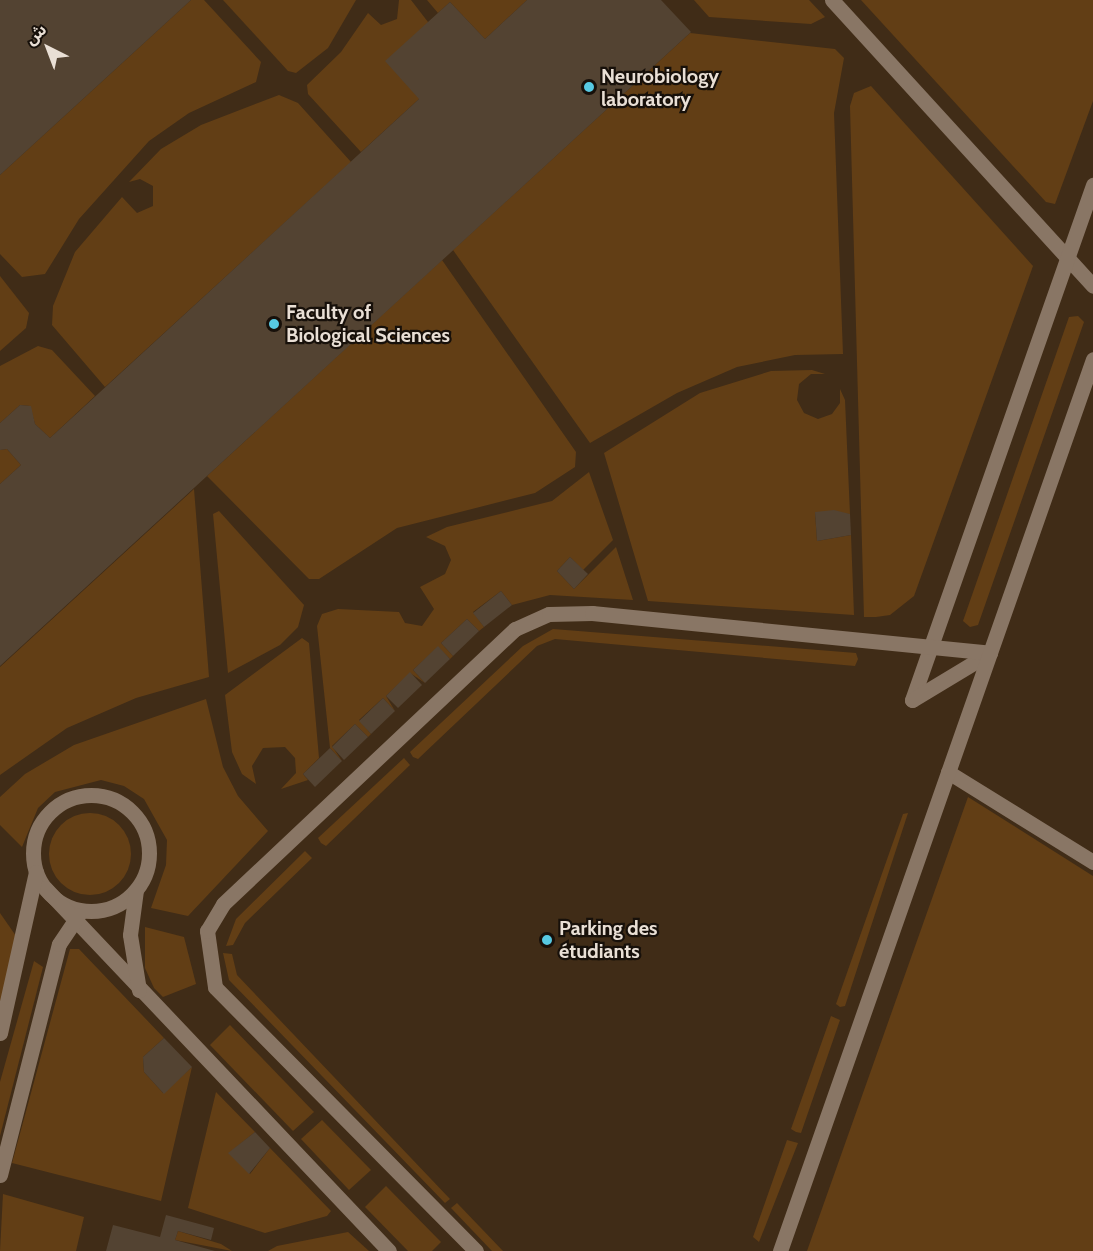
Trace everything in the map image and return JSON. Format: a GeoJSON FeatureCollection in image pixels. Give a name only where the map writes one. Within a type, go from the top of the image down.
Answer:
{"type":"FeatureCollection","features":[{"type":"Feature","properties":{"kind":"lane"},"geometry":{"type":"LineString","coordinates":[[831,0],[1093,286]]}},
{"type":"Feature","properties":{"kind":"lane"},"geometry":{"type":"LineString","coordinates":[[990,653],[912,700],[1093,185]]}},
{"type":"Feature","properties":{"kind":"lane"},"geometry":{"type":"LineString","coordinates":[[780,1251],[1093,359]]}},
{"type":"Feature","properties":{"kind":"lane"},"geometry":{"type":"LineString","coordinates":[[476,1251],[215,987],[207,932],[223,904],[531,620],[581,613],[931,645],[990,653]]}},
{"type":"Feature","properties":{"kind":"lane"},"geometry":{"type":"LineString","coordinates":[[948,772],[1093,862]]}},
{"type":"Feature","properties":{"kind":"lane"},"geometry":{"type":"LineString","coordinates":[[0,1033],[36,872],[36,835],[57,806],[92,795],[110,798],[126,806],[147,836],[146,872],[137,888],[130,935],[140,993]]}},
{"type":"Feature","properties":{"kind":"lane"},"geometry":{"type":"LineString","coordinates":[[36,872],[45,888],[72,921],[389,1251]]}},
{"type":"Feature","properties":{"kind":"lane"},"geometry":{"type":"LineString","coordinates":[[45,888],[59,901],[90,910]]}},
{"type":"Feature","properties":{"kind":"lane"},"geometry":{"type":"LineString","coordinates":[[0,1174],[59,944],[72,921],[90,910],[112,907],[137,888]]}},
{"type":"Feature","properties":{"kind":"shaded area"},"geometry":{"type":"Polygon","coordinates":[[[0,0],[1093,0],[1093,1251],[0,1251],[0,0]]]}},
{"type":"Feature","properties":{"kind":"shaded area"},"geometry":{"type":"Polygon","coordinates":[[[191,0],[204,0],[261,62],[256,82],[189,113],[149,141],[79,219],[45,274],[22,277],[0,254],[0,175],[191,0]]]}},
{"type":"Feature","properties":{"kind":"shaded area"},"geometry":{"type":"Polygon","coordinates":[[[223,0],[356,0],[328,48],[296,73],[288,71],[223,0]]]}},
{"type":"Feature","properties":{"kind":"shaded area"},"geometry":{"type":"Polygon","coordinates":[[[399,0],[411,0],[428,22],[419,99],[361,152],[308,94],[307,85],[341,52],[368,13],[381,25],[397,19],[399,0]]]}},
{"type":"Feature","properties":{"kind":"shaded area"},"geometry":{"type":"Polygon","coordinates":[[[427,0],[527,0],[485,39],[450,2],[438,13],[427,0]]]}},
{"type":"Feature","properties":{"kind":"shaded area"},"geometry":{"type":"Polygon","coordinates":[[[694,0],[809,0],[825,17],[811,24],[709,17],[694,0]]]}},
{"type":"Feature","properties":{"kind":"shaded area"},"geometry":{"type":"Polygon","coordinates":[[[861,0],[1093,0],[1093,101],[1055,204],[1046,202],[861,0]]]}},
{"type":"Feature","properties":{"kind":"shaded area"},"geometry":{"type":"Polygon","coordinates":[[[690,33],[835,49],[844,58],[834,113],[843,354],[795,355],[737,367],[677,393],[590,443],[453,250],[690,33]]]}},
{"type":"Feature","properties":{"kind":"shaded area"},"geometry":{"type":"Polygon","coordinates":[[[871,86],[1033,266],[914,596],[890,615],[864,617],[850,106],[854,93],[871,86]]]}},
{"type":"Feature","properties":{"kind":"shaded area"},"geometry":{"type":"Polygon","coordinates":[[[279,95],[298,103],[351,162],[105,387],[52,325],[53,306],[75,252],[122,197],[137,213],[153,206],[153,186],[140,179],[129,182],[161,149],[201,125],[279,95]]]}},
{"type":"Feature","properties":{"kind":"shaded area"},"geometry":{"type":"Polygon","coordinates":[[[442,260],[576,452],[575,467],[535,493],[397,528],[319,579],[309,579],[207,476],[442,260]]]}},
{"type":"Feature","properties":{"kind":"shaded area"},"geometry":{"type":"Polygon","coordinates":[[[0,276],[29,313],[26,328],[0,351],[0,276]]]}},
{"type":"Feature","properties":{"kind":"shaded area"},"geometry":{"type":"Polygon","coordinates":[[[1078,316],[1084,322],[978,625],[970,627],[963,621],[1069,317],[1078,316]]]}},
{"type":"Feature","properties":{"kind":"shaded area"},"geometry":{"type":"Polygon","coordinates":[[[38,346],[52,350],[95,396],[50,438],[35,424],[30,406],[20,405],[0,423],[0,366],[38,346]]]}},
{"type":"Feature","properties":{"kind":"shaded area"},"geometry":{"type":"Polygon","coordinates":[[[812,370],[825,374],[811,374],[799,384],[797,400],[804,413],[818,419],[832,414],[840,403],[840,389],[845,400],[850,514],[815,512],[817,541],[851,535],[854,615],[648,601],[604,453],[700,393],[771,371],[812,370]]]}},
{"type":"Feature","properties":{"kind":"shaded area"},"geometry":{"type":"Polygon","coordinates":[[[7,449],[21,465],[0,484],[0,450],[7,449]]]}},
{"type":"Feature","properties":{"kind":"shaded area"},"geometry":{"type":"Polygon","coordinates":[[[589,472],[613,540],[583,570],[570,557],[557,571],[574,589],[616,547],[633,600],[550,595],[512,605],[501,591],[473,612],[484,627],[479,631],[467,619],[441,643],[453,656],[450,659],[438,647],[413,670],[425,683],[410,673],[386,696],[395,711],[383,698],[359,720],[371,734],[368,737],[355,724],[332,746],[342,761],[330,748],[317,626],[322,614],[338,609],[399,612],[405,623],[422,626],[434,609],[420,587],[445,574],[451,560],[445,546],[426,537],[447,527],[552,501],[589,472]]]}},
{"type":"Feature","properties":{"kind":"shaded area"},"geometry":{"type":"Polygon","coordinates":[[[194,489],[209,677],[136,698],[67,728],[0,775],[0,667],[194,489]]]}},
{"type":"Feature","properties":{"kind":"shaded area"},"geometry":{"type":"Polygon","coordinates":[[[219,511],[304,605],[298,627],[280,645],[228,673],[213,514],[219,511]]]}},
{"type":"Feature","properties":{"kind":"shaded area"},"geometry":{"type":"Polygon","coordinates":[[[553,629],[856,653],[858,659],[855,666],[555,639],[537,646],[418,759],[413,757],[410,752],[523,646],[553,629]]]}},
{"type":"Feature","properties":{"kind":"shaded area"},"geometry":{"type":"Polygon","coordinates":[[[302,638],[309,643],[319,758],[303,774],[308,780],[281,789],[296,773],[295,758],[285,747],[263,748],[252,766],[256,784],[242,774],[232,752],[225,695],[302,638]]]}},
{"type":"Feature","properties":{"kind":"shaded area"},"geometry":{"type":"Polygon","coordinates":[[[206,699],[223,767],[238,796],[268,831],[188,916],[151,908],[166,865],[167,840],[144,799],[124,786],[101,780],[55,792],[38,808],[22,847],[0,825],[0,797],[25,774],[74,745],[206,699]]]}},
{"type":"Feature","properties":{"kind":"shaded area"},"geometry":{"type":"Polygon","coordinates":[[[404,758],[410,765],[326,846],[321,843],[318,838],[404,758]]]}},
{"type":"Feature","properties":{"kind":"shaded area"},"geometry":{"type":"Polygon","coordinates":[[[968,797],[1093,876],[1093,1251],[807,1251],[968,797]]]}},
{"type":"Feature","properties":{"kind":"shaded area"},"geometry":{"type":"Polygon","coordinates":[[[90,813],[106,816],[119,825],[128,838],[131,854],[128,870],[119,883],[106,892],[90,895],[74,892],[61,883],[52,870],[49,854],[52,838],[61,825],[74,816],[90,813]]]}},
{"type":"Feature","properties":{"kind":"shaded area"},"geometry":{"type":"Polygon","coordinates":[[[908,813],[845,1006],[840,1007],[836,1004],[903,814],[908,813]]]}},
{"type":"Feature","properties":{"kind":"shaded area"},"geometry":{"type":"Polygon","coordinates":[[[305,851],[312,858],[245,923],[233,945],[226,946],[236,919],[305,851]]]}},
{"type":"Feature","properties":{"kind":"shaded area"},"geometry":{"type":"Polygon","coordinates":[[[0,913],[16,936],[0,1007],[0,913]]]}},
{"type":"Feature","properties":{"kind":"shaded area"},"geometry":{"type":"Polygon","coordinates":[[[145,927],[184,937],[196,984],[163,997],[154,988],[145,968],[145,927]]]}},
{"type":"Feature","properties":{"kind":"shaded area"},"geometry":{"type":"Polygon","coordinates":[[[70,949],[79,949],[164,1038],[143,1057],[144,1072],[163,1093],[192,1067],[161,1201],[12,1163],[70,949]]]}},
{"type":"Feature","properties":{"kind":"shaded area"},"geometry":{"type":"Polygon","coordinates":[[[223,953],[232,954],[237,975],[450,1199],[445,1203],[229,980],[223,953]]]}},
{"type":"Feature","properties":{"kind":"shaded area"},"geometry":{"type":"Polygon","coordinates":[[[34,961],[43,967],[0,1136],[0,1082],[34,961]]]}},
{"type":"Feature","properties":{"kind":"shaded area"},"geometry":{"type":"Polygon","coordinates":[[[831,1016],[840,1020],[801,1133],[796,1132],[791,1129],[831,1016]]]}},
{"type":"Feature","properties":{"kind":"shaded area"},"geometry":{"type":"Polygon","coordinates":[[[230,1025],[314,1112],[293,1131],[210,1045],[230,1025]]]}},
{"type":"Feature","properties":{"kind":"shaded area"},"geometry":{"type":"Polygon","coordinates":[[[216,1092],[255,1132],[229,1153],[250,1174],[270,1148],[331,1211],[327,1216],[265,1233],[188,1208],[216,1092]]]}},
{"type":"Feature","properties":{"kind":"shaded area"},"geometry":{"type":"Polygon","coordinates":[[[322,1120],[371,1170],[349,1190],[301,1139],[322,1120]]]}},
{"type":"Feature","properties":{"kind":"shaded area"},"geometry":{"type":"Polygon","coordinates":[[[787,1140],[798,1143],[759,1242],[753,1237],[787,1140]]]}},
{"type":"Feature","properties":{"kind":"shaded area"},"geometry":{"type":"Polygon","coordinates":[[[386,1186],[441,1242],[432,1251],[408,1251],[365,1207],[386,1186]]]}},
{"type":"Feature","properties":{"kind":"shaded area"},"geometry":{"type":"Polygon","coordinates":[[[3,1194],[84,1217],[76,1251],[0,1251],[3,1194]]]}},
{"type":"Feature","properties":{"kind":"shaded area"},"geometry":{"type":"Polygon","coordinates":[[[457,1203],[503,1251],[492,1251],[451,1208],[457,1203]]]}},
{"type":"Feature","properties":{"kind":"shaded area"},"geometry":{"type":"Polygon","coordinates":[[[178,1231],[221,1244],[232,1251],[175,1240],[178,1231]]]}},
{"type":"Feature","properties":{"kind":"shaded area"},"geometry":{"type":"Polygon","coordinates":[[[348,1232],[369,1251],[268,1251],[277,1246],[348,1232]]]}},
{"type":"Feature","properties":{"kind":"building"},"geometry":{"type":"Polygon","coordinates":[[[0,0],[191,0],[0,175],[0,0]]]}},
{"type":"Feature","properties":{"kind":"building","name":"Faculty of Biological Sciences"},"geometry":{"type":"Polygon","coordinates":[[[527,0],[661,0],[691,32],[0,666],[0,484],[21,465],[7,449],[0,450],[0,423],[20,405],[31,406],[35,424],[50,438],[419,99],[385,61],[450,2],[485,39],[527,0]]]}},
{"type":"Feature","properties":{"kind":"building"},"geometry":{"type":"Polygon","coordinates":[[[834,510],[850,514],[851,535],[817,541],[815,512],[834,510]]]}},
{"type":"Feature","properties":{"kind":"building"},"geometry":{"type":"Polygon","coordinates":[[[570,557],[588,574],[574,589],[557,571],[570,557]]]}},
{"type":"Feature","properties":{"kind":"building"},"geometry":{"type":"Polygon","coordinates":[[[501,591],[512,605],[484,627],[473,613],[501,591]]]}},
{"type":"Feature","properties":{"kind":"building"},"geometry":{"type":"Polygon","coordinates":[[[467,619],[479,631],[453,656],[441,643],[467,619]]]}},
{"type":"Feature","properties":{"kind":"building"},"geometry":{"type":"Polygon","coordinates":[[[438,646],[450,659],[425,683],[413,670],[438,646]]]}},
{"type":"Feature","properties":{"kind":"building"},"geometry":{"type":"Polygon","coordinates":[[[410,672],[422,685],[398,708],[386,696],[410,672]]]}},
{"type":"Feature","properties":{"kind":"building"},"geometry":{"type":"Polygon","coordinates":[[[383,698],[395,711],[371,734],[359,721],[383,698]]]}},
{"type":"Feature","properties":{"kind":"building"},"geometry":{"type":"Polygon","coordinates":[[[355,724],[368,737],[344,760],[332,747],[355,724]]]}},
{"type":"Feature","properties":{"kind":"building"},"geometry":{"type":"Polygon","coordinates":[[[330,748],[342,761],[315,787],[303,774],[330,748]]]}},
{"type":"Feature","properties":{"kind":"building"},"geometry":{"type":"Polygon","coordinates":[[[164,1038],[192,1067],[164,1094],[144,1072],[143,1057],[164,1038]]]}},
{"type":"Feature","properties":{"kind":"building"},"geometry":{"type":"Polygon","coordinates":[[[255,1132],[270,1148],[249,1174],[228,1153],[255,1132]]]}},
{"type":"Feature","properties":{"kind":"building"},"geometry":{"type":"Polygon","coordinates":[[[166,1215],[214,1228],[211,1240],[178,1231],[175,1240],[215,1251],[106,1251],[113,1225],[160,1237],[166,1215]]]}},
{"type":"Feature","properties":{"kind":"place","name":"Neurobiology laboratory"},"geometry":{"type":"Point","coordinates":[589,87]}},
{"type":"Feature","properties":{"kind":"place","name":"Faculty of Biological Sciences"},"geometry":{"type":"Point","coordinates":[274,324]}},
{"type":"Feature","properties":{"kind":"place","name":"Parking des étudiants"},"geometry":{"type":"Point","coordinates":[547,940]}}]}
